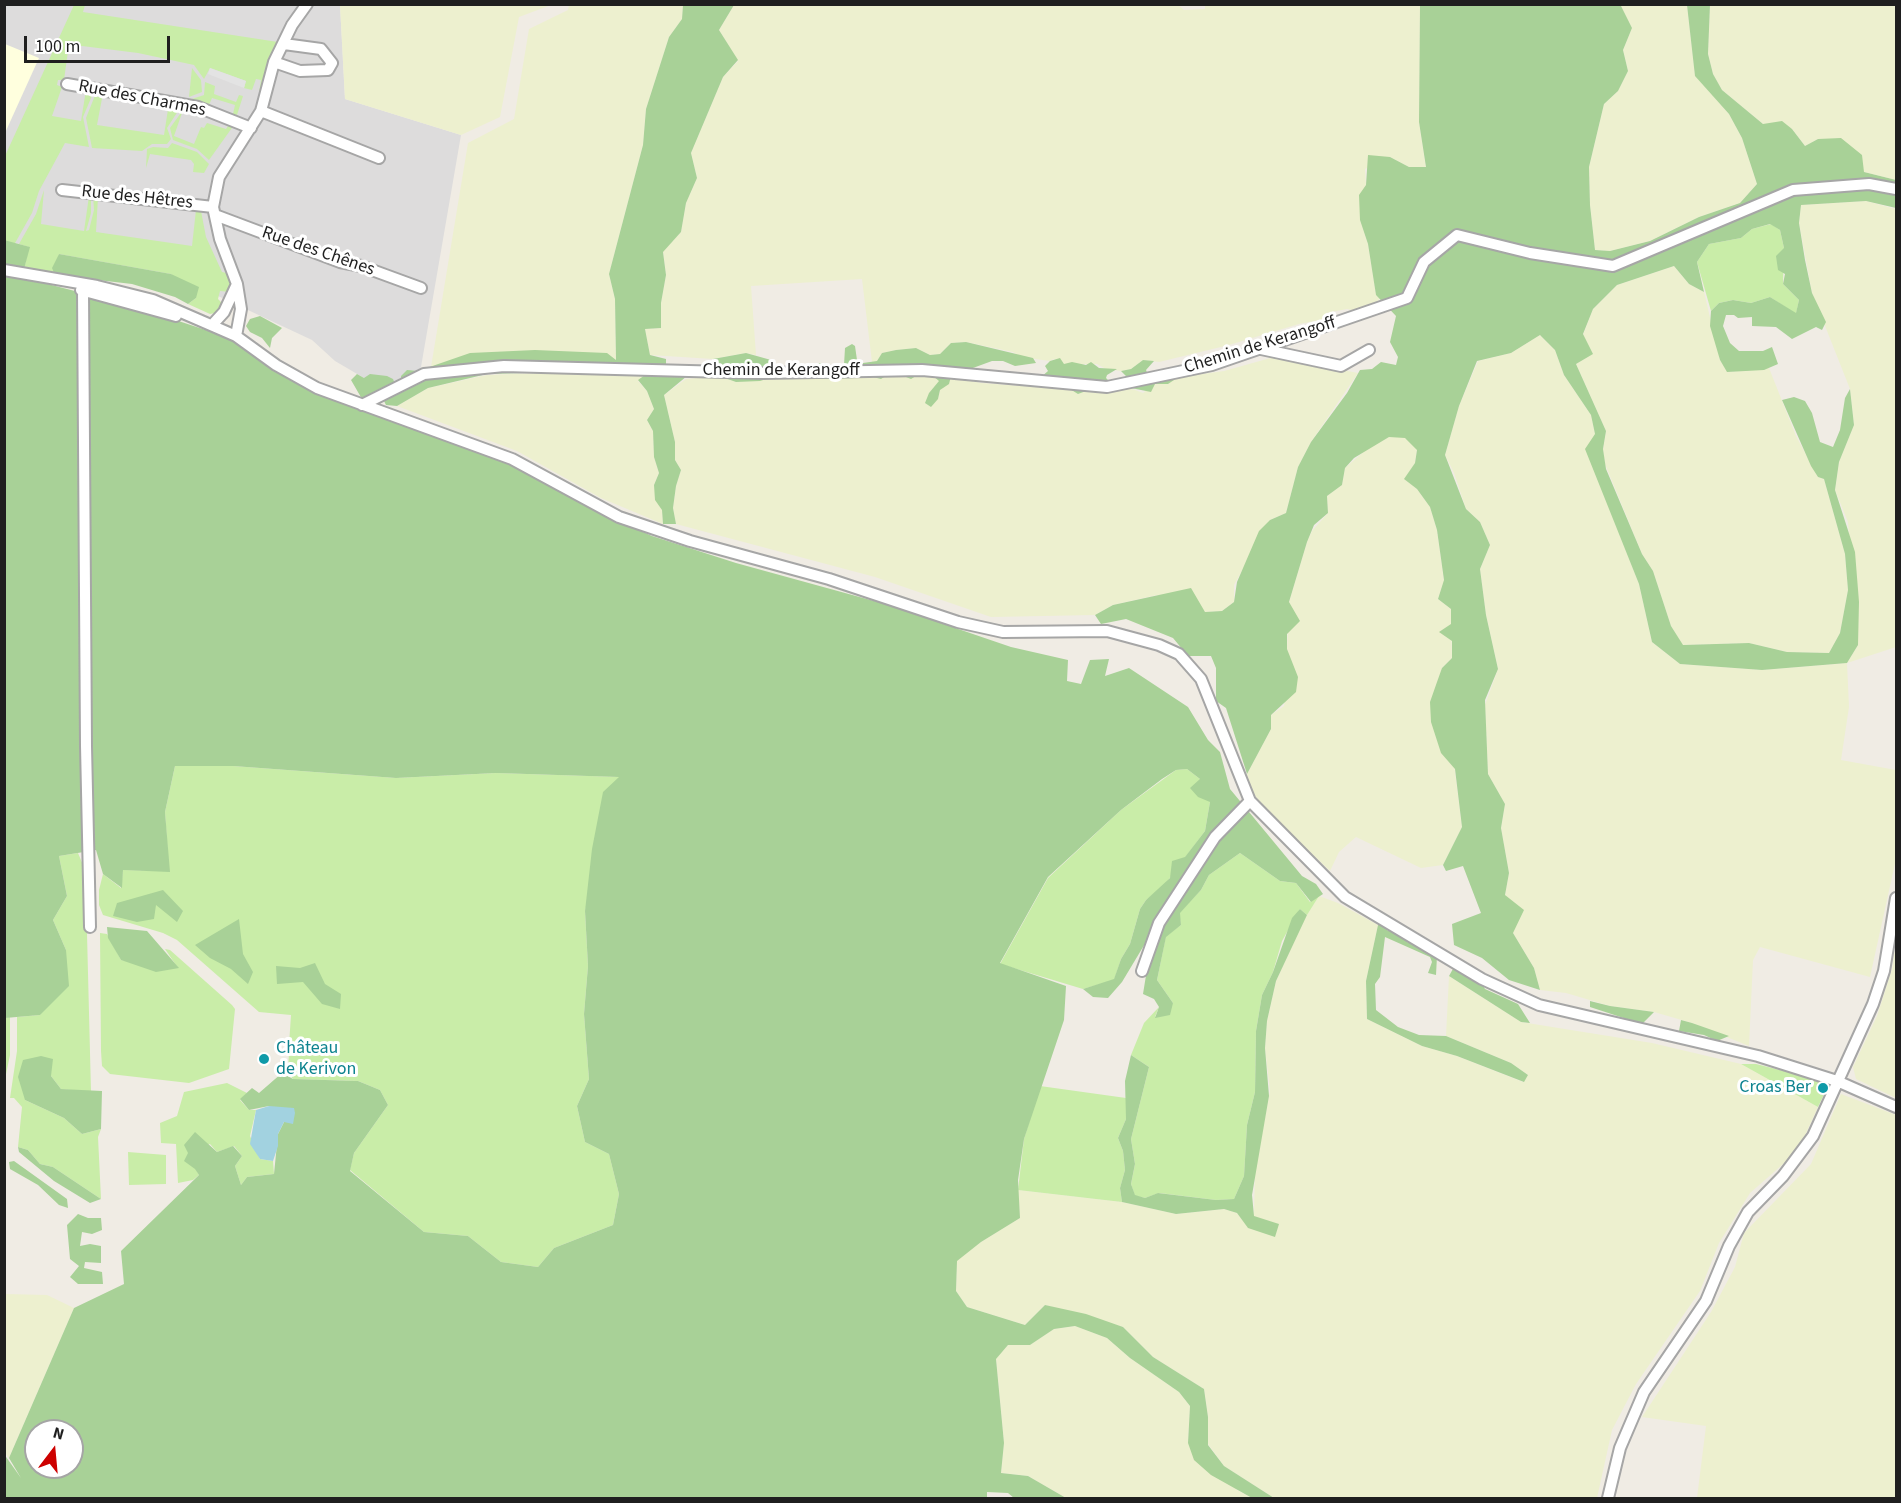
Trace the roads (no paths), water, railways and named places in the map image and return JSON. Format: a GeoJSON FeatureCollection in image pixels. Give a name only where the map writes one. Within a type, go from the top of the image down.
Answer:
{"type":"FeatureCollection","features":[{"type":"Feature","properties":{"kind":"street"},"geometry":{"type":"LineString","coordinates":[[236,336],[241,309],[237,284],[220,239],[214,211],[219,177],[261,111],[274,62],[292,25],[307,4]]}},
{"type":"Feature","properties":{"kind":"street"},"geometry":{"type":"LineString","coordinates":[[274,62],[300,71],[328,70],[332,63],[321,49],[284,44]]}},
{"type":"Feature","properties":{"kind":"street","name":"Rue des Charmes"},"geometry":{"type":"LineString","coordinates":[[67,84],[198,107],[251,128]]}},
{"type":"Feature","properties":{"kind":"street"},"geometry":{"type":"LineString","coordinates":[[261,111],[379,158]]}},
{"type":"Feature","properties":{"kind":"street","name":"Chemin de Kerangoff"},"geometry":{"type":"LineString","coordinates":[[362,405],[424,375],[504,366],[763,373],[922,370],[1107,387],[1212,365],[1407,298],[1424,262],[1457,235],[1530,253],[1613,266],[1793,190],[1869,184],[1896,189]]}},
{"type":"Feature","properties":{"kind":"street","name":"Rue des Hêtres"},"geometry":{"type":"LineString","coordinates":[[62,190],[214,211]]}},
{"type":"Feature","properties":{"kind":"street","name":"Rue des Chênes"},"geometry":{"type":"LineString","coordinates":[[214,211],[340,262],[361,266],[421,288]]}},
{"type":"Feature","properties":{"kind":"street"},"geometry":{"type":"LineString","coordinates":[[4,270],[97,286],[153,300],[213,324],[236,336],[276,365],[316,388],[512,459],[620,516],[690,541],[829,579],[958,622],[1003,632],[1107,631],[1159,645],[1179,654],[1201,679],[1250,801],[1283,837],[1345,897],[1482,979],[1509,992],[1564,1012],[1758,1056],[1837,1081],[1896,1107]]}},
{"type":"Feature","properties":{"kind":"street"},"geometry":{"type":"LineString","coordinates":[[34,275],[84,291],[138,304],[236,336]]}},
{"type":"Feature","properties":{"kind":"street"},"geometry":{"type":"LineString","coordinates":[[213,324],[224,312],[237,284]]}},
{"type":"Feature","properties":{"kind":"street"},"geometry":{"type":"LineString","coordinates":[[84,291],[86,746],[90,927]]}},
{"type":"Feature","properties":{"kind":"street"},"geometry":{"type":"LineString","coordinates":[[1260,349],[1341,366],[1369,350]]}},
{"type":"Feature","properties":{"kind":"street"},"geometry":{"type":"LineString","coordinates":[[1142,971],[1159,923],[1215,837],[1250,801]]}},
{"type":"Feature","properties":{"kind":"street"},"geometry":{"type":"LineString","coordinates":[[1608,1498],[1620,1448],[1644,1392],[1706,1301],[1729,1246],[1748,1212],[1784,1176],[1813,1137],[1874,1004],[1889,948],[1896,898]]}},
{"type":"Feature","properties":{"kind":"water"},"geometry":{"type":"Polygon","coordinates":[[[269,1106],[294,1108],[295,1113],[293,1124],[284,1122],[278,1134],[278,1146],[273,1161],[260,1159],[250,1144],[256,1110],[269,1106]]]}},
{"type":"Feature","properties":{"kind":"place","name":"Château de Kerivon"},"geometry":{"type":"Point","coordinates":[264,1059]}},
{"type":"Feature","properties":{"kind":"place","name":"Croas Ber"},"geometry":{"type":"Point","coordinates":[1823,1088]}}]}
